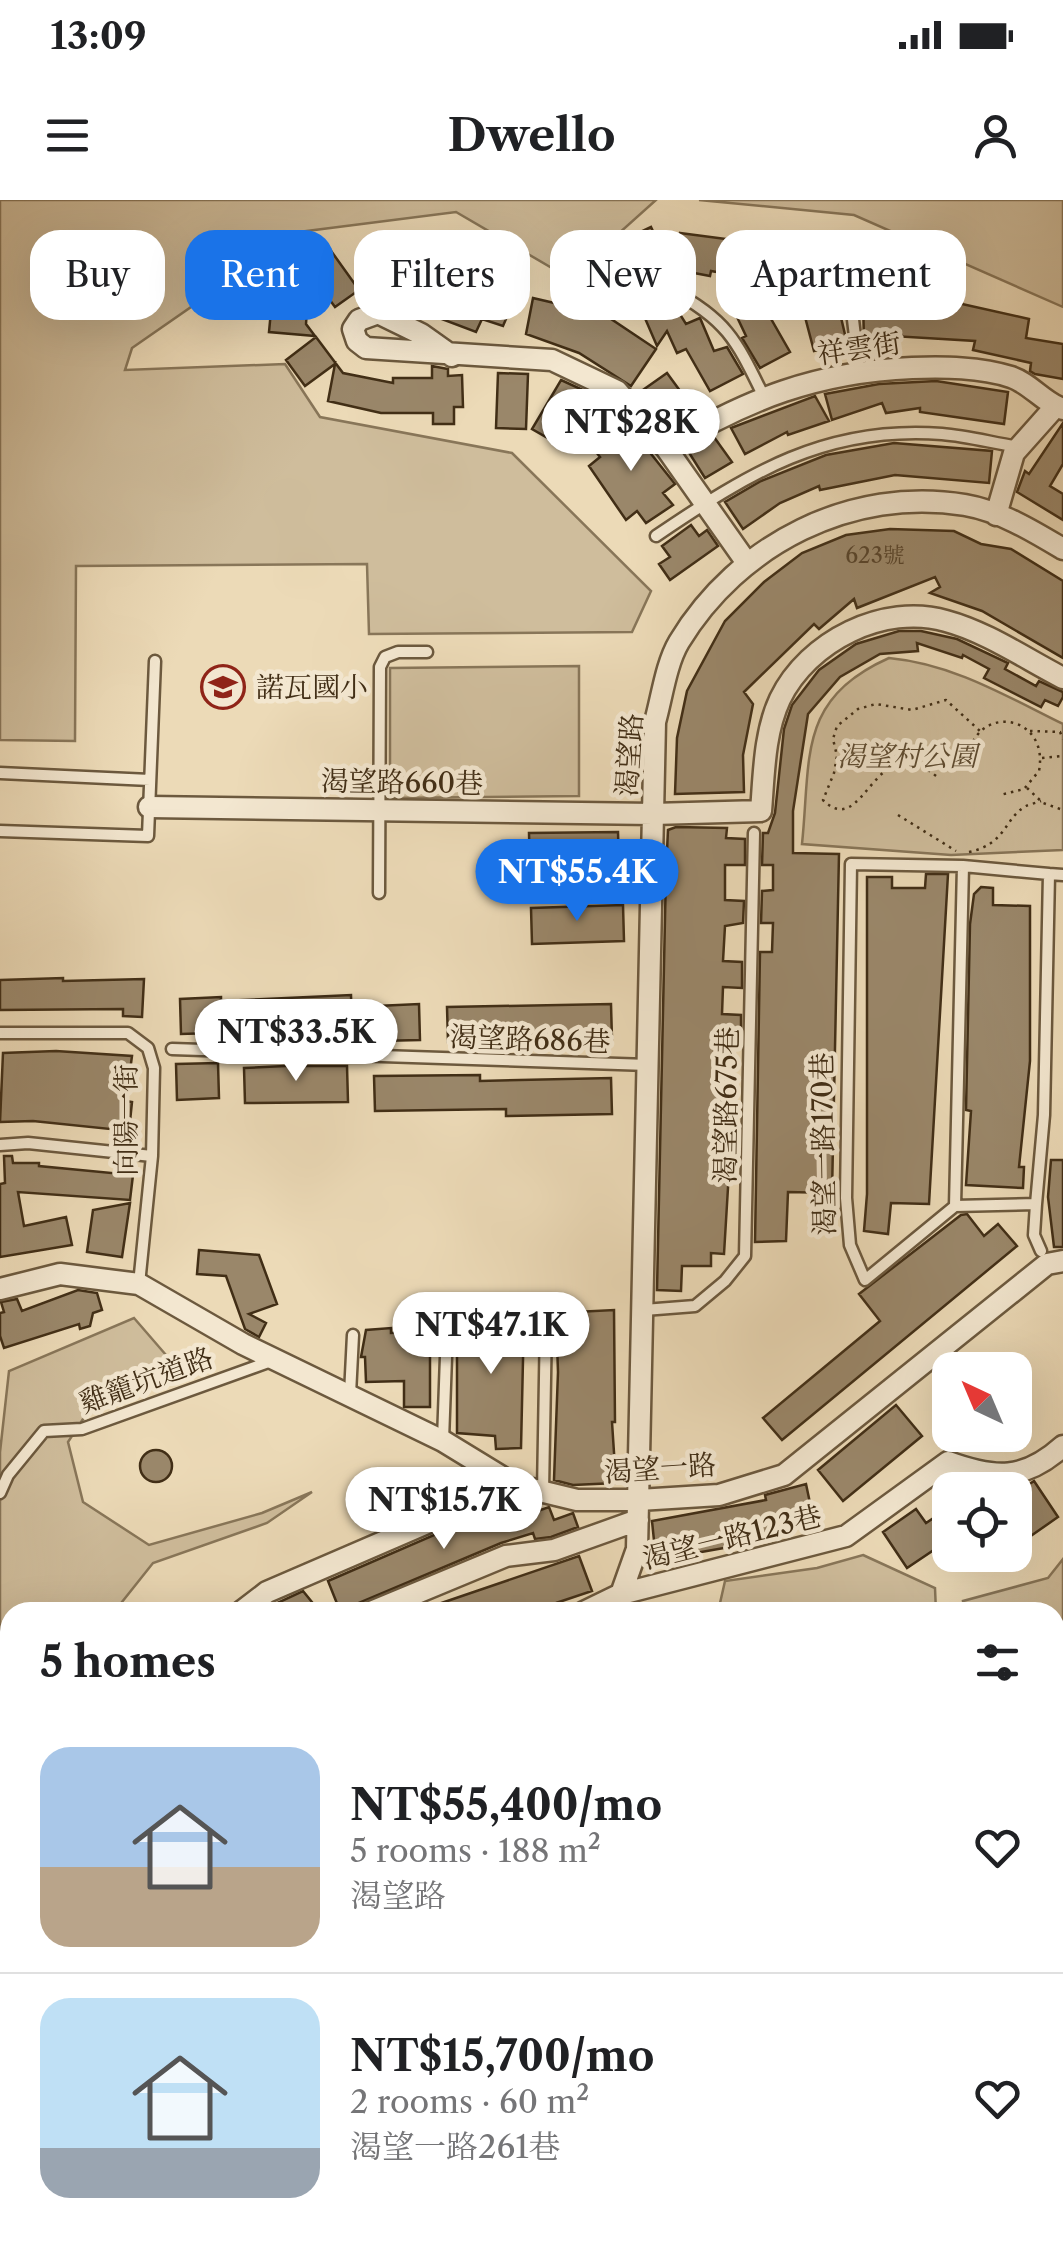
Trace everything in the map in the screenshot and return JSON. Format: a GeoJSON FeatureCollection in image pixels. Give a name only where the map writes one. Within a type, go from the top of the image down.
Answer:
{"type":"FeatureCollection","features":[{"type":"Feature","properties":{"kind":"street"},"geometry":{"type":"LineString","coordinates":[[452,356],[552,360],[617,391],[666,448],[748,563]]}},
{"type":"Feature","properties":{"kind":"street","name":"祥雲街"},"geometry":{"type":"LineString","coordinates":[[666,448],[722,414],[764,397],[859,370],[948,367],[1014,377],[1059,408]]}},
{"type":"Feature","properties":{"kind":"street"},"geometry":{"type":"LineString","coordinates":[[996,515],[1019,447],[1059,408]]}},
{"type":"Feature","properties":{"kind":"street","name":"渴望路"},"geometry":{"type":"LineString","coordinates":[[621,1594],[637,1549],[655,722],[677,645],[718,588],[748,563],[820,519],[848,510],[912,501],[968,505],[1063,549]]}},
{"type":"Feature","properties":{"kind":"street","name":"渴望路660巷"},"geometry":{"type":"LineString","coordinates":[[149,807],[761,812],[767,744],[780,698],[818,652],[864,623],[909,614],[948,621],[1063,678]]}},
{"type":"Feature","properties":{"kind":"street","name":"渴望一路"},"geometry":{"type":"LineString","coordinates":[[0,1289],[60,1274],[139,1284],[243,1344],[443,1441],[516,1486],[638,1510],[719,1494],[784,1475],[1050,1259]]}},
{"type":"Feature","properties":{"kind":"street","name":"渴望一路123巷"},"geometry":{"type":"LineString","coordinates":[[605,1602],[621,1594],[846,1536],[948,1462],[979,1474],[1016,1474],[1045,1462],[1063,1446]]}},
{"type":"Feature","properties":{"kind":"street"},"geometry":{"type":"LineString","coordinates":[[254,1602],[267,1592],[516,1486]]}},
{"type":"Feature","properties":{"kind":"street"},"geometry":{"type":"LineString","coordinates":[[395,1602],[506,1556],[554,1550],[638,1510]]}},
{"type":"Feature","properties":{"kind":"lane"},"geometry":{"type":"LineString","coordinates":[[696,303],[734,336],[764,397]]}},
{"type":"Feature","properties":{"kind":"lane"},"geometry":{"type":"LineString","coordinates":[[853,320],[859,370]]}},
{"type":"Feature","properties":{"kind":"lane"},"geometry":{"type":"LineString","coordinates":[[656,536],[765,467],[809,448],[860,435],[942,434],[1019,447]]}},
{"type":"Feature","properties":{"kind":"lane"},"geometry":{"type":"LineString","coordinates":[[379,893],[380,667],[385,657],[398,652],[427,652]]}},
{"type":"Feature","properties":{"kind":"lane"},"geometry":{"type":"LineString","coordinates":[[0,831],[148,836],[155,661]]}},
{"type":"Feature","properties":{"kind":"lane"},"geometry":{"type":"LineString","coordinates":[[0,772],[150,780]]}},
{"type":"Feature","properties":{"kind":"lane","name":"渴望路675巷"},"geometry":{"type":"LineString","coordinates":[[644,1310],[695,1306],[725,1281],[746,1256],[754,833]]}},
{"type":"Feature","properties":{"kind":"lane","name":"渴望一路170巷"},"geometry":{"type":"LineString","coordinates":[[955,1206],[866,1280],[850,1245],[846,1198],[851,864],[962,866]]}},
{"type":"Feature","properties":{"kind":"lane"},"geometry":{"type":"LineString","coordinates":[[1036,1204],[955,1206],[962,866],[1063,875]]}},
{"type":"Feature","properties":{"kind":"lane"},"geometry":{"type":"LineString","coordinates":[[1050,874],[1044,1115],[1034,1235],[1050,1259]]}},
{"type":"Feature","properties":{"kind":"lane"},"geometry":{"type":"LineString","coordinates":[[533,888],[651,892]]}},
{"type":"Feature","properties":{"kind":"lane","name":"向陽一街"},"geometry":{"type":"LineString","coordinates":[[0,1033],[128,1033],[148,1048],[154,1068],[152,1156],[139,1284]]}},
{"type":"Feature","properties":{"kind":"lane","name":"渴望路686巷"},"geometry":{"type":"LineString","coordinates":[[172,1049],[648,1066]]}},
{"type":"Feature","properties":{"kind":"lane"},"geometry":{"type":"LineString","coordinates":[[0,1144],[28,1143],[152,1156]]}},
{"type":"Feature","properties":{"kind":"lane"},"geometry":{"type":"LineString","coordinates":[[543,1492],[546,1322]]}},
{"type":"Feature","properties":{"kind":"lane"},"geometry":{"type":"LineString","coordinates":[[443,1441],[448,1329]]}},
{"type":"Feature","properties":{"kind":"lane"},"geometry":{"type":"LineString","coordinates":[[350,1394],[353,1335]]}},
{"type":"Feature","properties":{"kind":"lane","name":"雞籠坑道路"},"geometry":{"type":"LineString","coordinates":[[0,1493],[8,1475],[44,1431],[82,1429],[278,1358]]}},
{"type":"Feature","properties":{"kind":"path"},"geometry":{"type":"LineString","coordinates":[[936,776],[904,764],[886,767],[870,783],[862,800],[846,810],[830,807],[822,800],[834,773],[837,756],[833,739],[837,726],[858,709],[876,704],[912,710],[946,700],[980,731]]}},
{"type":"Feature","properties":{"kind":"path"},"geometry":{"type":"LineString","coordinates":[[968,764],[972,740],[980,731],[1002,721],[1028,731],[1060,732]]}},
{"type":"Feature","properties":{"kind":"path"},"geometry":{"type":"LineString","coordinates":[[1063,726],[1063,739]]}},
{"type":"Feature","properties":{"kind":"path"},"geometry":{"type":"LineString","coordinates":[[1000,795],[1026,787],[1039,771],[1041,758],[1028,731]]}},
{"type":"Feature","properties":{"kind":"path"},"geometry":{"type":"LineString","coordinates":[[1041,758],[1063,756]]}},
{"type":"Feature","properties":{"kind":"path"},"geometry":{"type":"LineString","coordinates":[[1026,787],[1042,802],[1063,810]]}},
{"type":"Feature","properties":{"kind":"path"},"geometry":{"type":"LineString","coordinates":[[898,814],[940,844],[964,853],[983,848],[999,837],[1025,806],[1042,802]]}},
{"type":"Feature","properties":{"kind":"green space"},"geometry":{"type":"Polygon","coordinates":[[[0,200],[656,200],[623,230],[550,230],[550,267],[530,255],[530,230],[487,230],[456,212],[315,230],[185,230],[185,311],[132,348],[125,370],[285,364],[320,417],[512,453],[651,591],[632,632],[369,634],[367,564],[76,566],[75,741],[0,740],[0,200]]]}},
{"type":"Feature","properties":{"kind":"green space"},"geometry":{"type":"Polygon","coordinates":[[[699,200],[1063,200],[1063,307],[966,264],[966,230],[888,230],[854,215],[699,200]]]}},
{"type":"Feature","properties":{"kind":"green space","name":"渴望村公園"},"geometry":{"type":"Polygon","coordinates":[[[889,658],[957,674],[1063,724],[1063,850],[951,855],[802,844],[809,758],[823,712],[859,674],[889,658]]]}},
{"type":"Feature","properties":{"kind":"green space"},"geometry":{"type":"Polygon","coordinates":[[[579,666],[579,796],[390,798],[390,668],[579,666]]]}},
{"type":"Feature","properties":{"kind":"green space"},"geometry":{"type":"Polygon","coordinates":[[[134,1318],[179,1370],[85,1416],[68,1442],[83,1502],[149,1545],[262,1513],[312,1492],[267,1523],[153,1563],[122,1602],[0,1602],[0,1452],[9,1371],[134,1318]]]}},
{"type":"Feature","properties":{"kind":"green space"},"geometry":{"type":"Polygon","coordinates":[[[863,1555],[935,1588],[936,1602],[720,1602],[725,1581],[817,1568],[863,1555]]]}},
{"type":"Feature","properties":{"kind":"green space"},"geometry":{"type":"Polygon","coordinates":[[[1063,1559],[1063,1602],[963,1602],[963,1601],[1048,1578],[1063,1559]]]}},
{"type":"Feature","properties":{"kind":"building"},"geometry":{"type":"Polygon","coordinates":[[[696,235],[716,238],[716,272],[711,271],[710,276],[696,273],[696,235]]]}},
{"type":"Feature","properties":{"kind":"building"},"geometry":{"type":"Polygon","coordinates":[[[334,255],[354,283],[354,294],[335,307],[334,255]]]}},
{"type":"Feature","properties":{"kind":"building"},"geometry":{"type":"Polygon","coordinates":[[[533,298],[550,302],[550,320],[612,320],[656,349],[631,386],[579,353],[526,334],[533,298]]]}},
{"type":"Feature","properties":{"kind":"building"},"geometry":{"type":"Polygon","coordinates":[[[966,305],[1029,319],[1026,338],[1063,344],[1063,379],[1035,374],[1030,371],[1031,363],[973,350],[975,341],[893,336],[864,341],[863,320],[966,320],[966,305]]]}},
{"type":"Feature","properties":{"kind":"building"},"geometry":{"type":"Polygon","coordinates":[[[700,318],[714,351],[727,347],[743,374],[710,391],[686,349],[677,353],[667,331],[657,346],[646,320],[684,320],[686,324],[700,318]]]}},
{"type":"Feature","properties":{"kind":"building"},"geometry":{"type":"Polygon","coordinates":[[[270,320],[306,320],[315,336],[269,332],[270,320]]]}},
{"type":"Feature","properties":{"kind":"building"},"geometry":{"type":"Polygon","coordinates":[[[444,320],[482,320],[476,332],[444,320]]]}},
{"type":"Feature","properties":{"kind":"building"},"geometry":{"type":"Polygon","coordinates":[[[738,320],[772,320],[790,352],[760,368],[742,338],[746,336],[738,320]]]}},
{"type":"Feature","properties":{"kind":"building"},"geometry":{"type":"Polygon","coordinates":[[[806,320],[842,320],[847,343],[814,351],[806,320]]]}},
{"type":"Feature","properties":{"kind":"building"},"geometry":{"type":"Polygon","coordinates":[[[316,337],[343,373],[393,383],[393,378],[432,378],[432,366],[448,369],[448,376],[462,375],[463,407],[454,407],[454,424],[433,424],[433,413],[381,413],[328,401],[335,364],[305,386],[286,360],[316,337]]]}},
{"type":"Feature","properties":{"kind":"building"},"geometry":{"type":"Polygon","coordinates":[[[498,373],[528,374],[526,429],[496,428],[498,373]]]}},
{"type":"Feature","properties":{"kind":"building"},"geometry":{"type":"Polygon","coordinates":[[[667,373],[686,399],[660,418],[640,392],[667,373]]]}},
{"type":"Feature","properties":{"kind":"building"},"geometry":{"type":"Polygon","coordinates":[[[561,380],[583,390],[577,400],[590,408],[573,436],[560,429],[553,441],[532,429],[561,380]]]}},
{"type":"Feature","properties":{"kind":"building"},"geometry":{"type":"Polygon","coordinates":[[[936,381],[1008,392],[1004,424],[920,412],[920,408],[886,413],[882,403],[832,420],[825,394],[879,384],[936,381]]]}},
{"type":"Feature","properties":{"kind":"building"},"geometry":{"type":"Polygon","coordinates":[[[815,396],[829,421],[788,435],[787,432],[745,454],[731,428],[815,396]]]}},
{"type":"Feature","properties":{"kind":"building"},"geometry":{"type":"Polygon","coordinates":[[[616,423],[625,435],[632,430],[675,484],[663,493],[673,505],[646,523],[637,511],[626,520],[589,466],[600,457],[589,443],[616,423]]]}},
{"type":"Feature","properties":{"kind":"building"},"geometry":{"type":"Polygon","coordinates":[[[1063,423],[1063,464],[1050,486],[1063,494],[1063,520],[1017,492],[1025,471],[1029,474],[1063,423]]]}},
{"type":"Feature","properties":{"kind":"building"},"geometry":{"type":"Polygon","coordinates":[[[714,437],[732,462],[705,478],[688,451],[714,437]]]}},
{"type":"Feature","properties":{"kind":"building"},"geometry":{"type":"Polygon","coordinates":[[[894,443],[992,451],[989,483],[895,475],[820,490],[819,486],[780,503],[743,529],[725,502],[761,481],[826,455],[894,443]]]}},
{"type":"Feature","properties":{"kind":"building"},"geometry":{"type":"Polygon","coordinates":[[[691,525],[699,536],[707,530],[718,546],[670,580],[659,564],[670,557],[662,546],[691,525]]]}},
{"type":"Feature","properties":{"kind":"building"},"geometry":{"type":"Polygon","coordinates":[[[890,529],[954,531],[981,544],[1011,549],[1063,581],[1063,658],[982,611],[930,593],[940,587],[935,577],[857,608],[854,599],[819,629],[814,624],[744,692],[753,704],[743,755],[744,792],[675,794],[677,738],[687,691],[725,621],[764,582],[802,553],[846,535],[890,529]]]}},
{"type":"Feature","properties":{"kind":"building"},"geometry":{"type":"Polygon","coordinates":[[[899,631],[921,631],[957,639],[1008,663],[1005,669],[1036,686],[1039,681],[1063,692],[1063,697],[1058,706],[1045,700],[1041,707],[984,678],[989,669],[963,655],[962,658],[917,643],[918,651],[880,654],[840,677],[808,714],[793,811],[793,853],[839,854],[832,1193],[788,1192],[786,1241],[755,1242],[760,952],[772,952],[773,923],[761,923],[762,891],[773,890],[773,865],[762,865],[763,833],[768,833],[775,813],[784,729],[792,705],[819,670],[856,644],[899,631]]]}},
{"type":"Feature","properties":{"kind":"building"},"geometry":{"type":"Polygon","coordinates":[[[727,828],[726,838],[745,839],[745,865],[725,865],[725,900],[744,901],[743,923],[725,926],[723,961],[742,962],[742,988],[723,987],[722,1014],[741,1015],[741,1041],[721,1040],[720,1069],[734,1069],[730,1146],[717,1145],[716,1171],[729,1171],[724,1254],[711,1253],[711,1266],[682,1266],[681,1291],[657,1290],[666,872],[668,830],[727,828]]]}},
{"type":"Feature","properties":{"kind":"building"},"geometry":{"type":"Polygon","coordinates":[[[618,832],[619,867],[530,869],[529,833],[618,832]]]}},
{"type":"Feature","properties":{"kind":"building"},"geometry":{"type":"Polygon","coordinates":[[[926,874],[948,874],[929,1204],[891,1203],[888,1234],[864,1231],[867,877],[892,877],[892,888],[925,888],[926,874]]]}},
{"type":"Feature","properties":{"kind":"building"},"geometry":{"type":"Polygon","coordinates":[[[981,887],[993,888],[993,905],[1030,906],[1030,1061],[1019,1167],[1024,1167],[1023,1188],[966,1185],[971,1111],[966,1110],[970,924],[974,894],[981,887]]]}},
{"type":"Feature","properties":{"kind":"building"},"geometry":{"type":"Polygon","coordinates":[[[623,905],[624,941],[532,944],[531,908],[623,905]]]}},
{"type":"Feature","properties":{"kind":"building"},"geometry":{"type":"Polygon","coordinates":[[[144,979],[142,1017],[123,1016],[123,1009],[0,1010],[0,980],[144,979]]]}},
{"type":"Feature","properties":{"kind":"building"},"geometry":{"type":"Polygon","coordinates":[[[351,995],[352,1031],[247,1036],[247,1032],[181,1034],[180,999],[351,995]]]}},
{"type":"Feature","properties":{"kind":"building"},"geometry":{"type":"Polygon","coordinates":[[[419,1004],[420,1040],[378,1041],[377,1006],[419,1004]]]}},
{"type":"Feature","properties":{"kind":"building"},"geometry":{"type":"Polygon","coordinates":[[[611,1004],[612,1039],[448,1042],[447,1007],[611,1004]]]}},
{"type":"Feature","properties":{"kind":"building"},"geometry":{"type":"Polygon","coordinates":[[[56,1051],[132,1056],[126,1101],[132,1102],[129,1131],[33,1121],[0,1122],[3,1053],[56,1051]]]}},
{"type":"Feature","properties":{"kind":"building"},"geometry":{"type":"Polygon","coordinates":[[[218,1063],[219,1098],[177,1100],[176,1064],[218,1063]]]}},
{"type":"Feature","properties":{"kind":"building"},"geometry":{"type":"Polygon","coordinates":[[[347,1066],[348,1102],[245,1103],[244,1068],[347,1066]]]}},
{"type":"Feature","properties":{"kind":"building"},"geometry":{"type":"Polygon","coordinates":[[[480,1075],[480,1081],[611,1078],[612,1114],[506,1116],[506,1109],[375,1111],[374,1076],[480,1075]]]}},
{"type":"Feature","properties":{"kind":"building"},"geometry":{"type":"Polygon","coordinates":[[[4,1156],[12,1156],[13,1163],[133,1175],[130,1200],[18,1192],[24,1226],[66,1217],[72,1245],[0,1257],[4,1156]]]}},
{"type":"Feature","properties":{"kind":"building"},"geometry":{"type":"Polygon","coordinates":[[[1051,1160],[1063,1160],[1063,1247],[1054,1247],[1048,1197],[1051,1160]]]}},
{"type":"Feature","properties":{"kind":"building"},"geometry":{"type":"Polygon","coordinates":[[[130,1203],[122,1257],[87,1252],[93,1210],[130,1203]]]}},
{"type":"Feature","properties":{"kind":"building"},"geometry":{"type":"Polygon","coordinates":[[[967,1214],[984,1236],[998,1224],[1017,1246],[782,1440],[763,1418],[880,1321],[859,1294],[967,1214]]]}},
{"type":"Feature","properties":{"kind":"building"},"geometry":{"type":"Polygon","coordinates":[[[199,1250],[259,1255],[277,1304],[249,1314],[266,1323],[259,1337],[245,1329],[226,1276],[197,1274],[199,1250]]]}},
{"type":"Feature","properties":{"kind":"building"},"geometry":{"type":"Polygon","coordinates":[[[78,1290],[97,1293],[102,1310],[93,1313],[90,1326],[80,1329],[79,1324],[4,1348],[0,1336],[0,1313],[4,1312],[1,1302],[17,1299],[22,1311],[78,1290]]]}},
{"type":"Feature","properties":{"kind":"building"},"geometry":{"type":"Polygon","coordinates":[[[614,1310],[612,1422],[616,1483],[573,1485],[554,1480],[556,1313],[614,1310]]]}},
{"type":"Feature","properties":{"kind":"building"},"geometry":{"type":"Polygon","coordinates":[[[483,1313],[483,1317],[524,1316],[521,1448],[496,1449],[495,1436],[457,1433],[457,1314],[483,1313]]]}},
{"type":"Feature","properties":{"kind":"building"},"geometry":{"type":"Polygon","coordinates":[[[391,1328],[391,1333],[430,1331],[430,1407],[404,1407],[404,1381],[366,1382],[365,1357],[361,1357],[366,1330],[391,1328]]]}},
{"type":"Feature","properties":{"kind":"building"},"geometry":{"type":"Polygon","coordinates":[[[896,1405],[922,1436],[843,1501],[818,1470],[896,1405]]]}},
{"type":"Feature","properties":{"kind":"building"},"geometry":{"type":"Polygon","coordinates":[[[156,1450],[168,1454],[172,1466],[168,1478],[156,1482],[144,1478],[140,1466],[144,1454],[156,1450]]]}},
{"type":"Feature","properties":{"kind":"building"},"geometry":{"type":"Polygon","coordinates":[[[1032,1482],[1058,1517],[1032,1535],[1032,1482]]]}},
{"type":"Feature","properties":{"kind":"building"},"geometry":{"type":"Polygon","coordinates":[[[806,1484],[814,1522],[757,1534],[758,1542],[656,1560],[652,1521],[766,1500],[765,1495],[806,1484]]]}},
{"type":"Feature","properties":{"kind":"building"},"geometry":{"type":"Polygon","coordinates":[[[508,1503],[515,1519],[549,1507],[554,1520],[573,1513],[578,1527],[551,1537],[535,1539],[533,1533],[501,1543],[361,1602],[336,1602],[328,1581],[508,1503]]]}},
{"type":"Feature","properties":{"kind":"building"},"geometry":{"type":"Polygon","coordinates":[[[916,1509],[926,1523],[932,1519],[932,1551],[907,1568],[883,1532],[916,1509]]]}},
{"type":"Feature","properties":{"kind":"building"},"geometry":{"type":"Polygon","coordinates":[[[579,1556],[592,1591],[557,1602],[444,1602],[579,1556]]]}},
{"type":"Feature","properties":{"kind":"building"},"geometry":{"type":"Polygon","coordinates":[[[303,1591],[312,1602],[279,1602],[303,1591]]]}},
{"type":"Feature","properties":{"kind":"place","name":"諾瓦國小"},"geometry":{"type":"Point","coordinates":[223,687]}}]}
